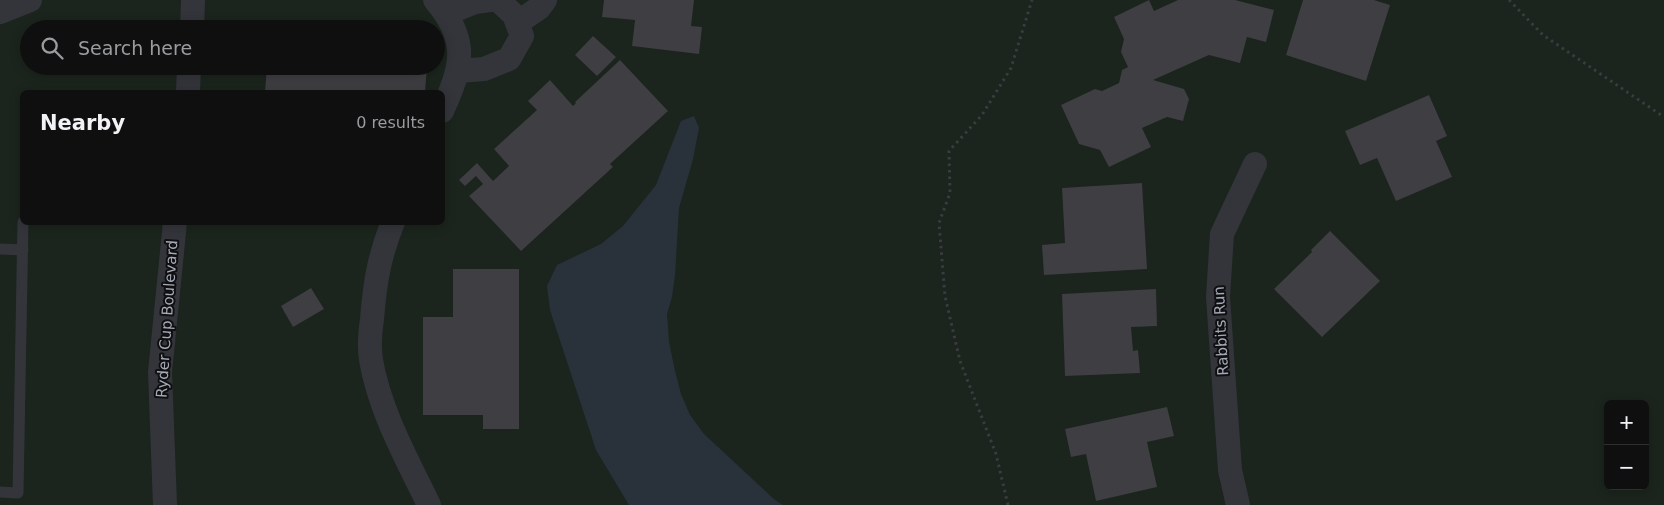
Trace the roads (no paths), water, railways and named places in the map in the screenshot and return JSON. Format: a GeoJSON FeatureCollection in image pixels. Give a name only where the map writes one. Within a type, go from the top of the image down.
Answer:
{"type":"FeatureCollection","features":[{"type":"Feature","properties":{"kind":"street"},"geometry":{"type":"LineString","coordinates":[[0,12],[30,0]]}},
{"type":"Feature","properties":{"kind":"street"},"geometry":{"type":"LineString","coordinates":[[192,20],[193,0]]}},
{"type":"Feature","properties":{"kind":"street"},"geometry":{"type":"LineString","coordinates":[[445,105],[459,70],[460,52],[455,30],[440,7],[490,0]]}},
{"type":"Feature","properties":{"kind":"street"},"geometry":{"type":"LineString","coordinates":[[459,70],[484,69],[509,59],[522,36],[514,16],[498,0]]}},
{"type":"Feature","properties":{"kind":"street"},"geometry":{"type":"LineString","coordinates":[[517,23],[538,8],[544,0]]}},
{"type":"Feature","properties":{"kind":"street"},"geometry":{"type":"LineString","coordinates":[[188,90],[189,75]]}},
{"type":"Feature","properties":{"kind":"street","name":"Rabbits Run"},"geometry":{"type":"LineString","coordinates":[[1238,505],[1230,470],[1218,298],[1222,234],[1256,164]]}},
{"type":"Feature","properties":{"kind":"street","name":"Ryder Cup Boulevard"},"geometry":{"type":"LineString","coordinates":[[165,505],[160,372],[175,225]]}},
{"type":"Feature","properties":{"kind":"street"},"geometry":{"type":"LineString","coordinates":[[393,225],[382,250],[375,284],[370,337],[371,359],[390,423],[429,505]]}},
{"type":"Feature","properties":{"kind":"lane"},"geometry":{"type":"LineString","coordinates":[[0,492],[18,493],[23,225]]}},
{"type":"Feature","properties":{"kind":"lane"},"geometry":{"type":"LineString","coordinates":[[0,249],[22,250]]}}]}
